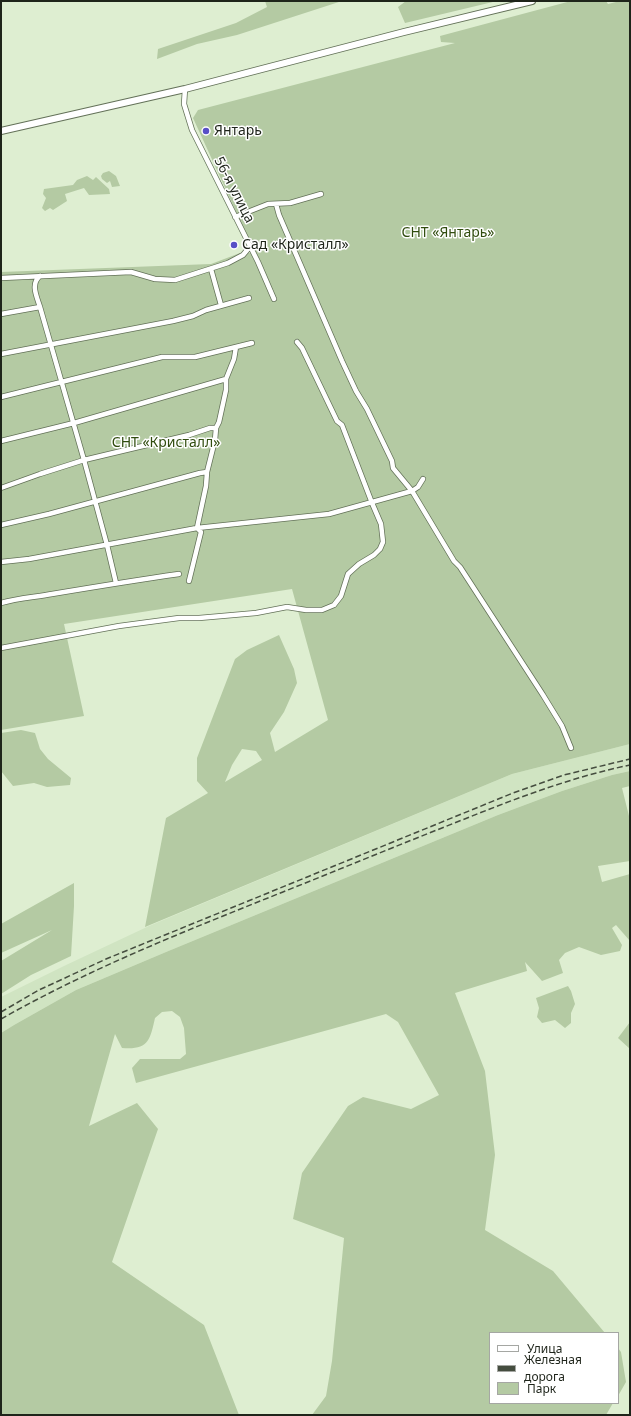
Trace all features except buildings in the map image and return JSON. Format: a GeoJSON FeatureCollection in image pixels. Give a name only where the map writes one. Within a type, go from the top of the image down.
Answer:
{"type":"FeatureCollection","features":[{"type":"Feature","properties":{"kind":"main road"},"geometry":{"type":"LineString","coordinates":[[1,131],[185,89],[404,32],[532,1]]}},
{"type":"Feature","properties":{"kind":"street","name":"56-я улица"},"geometry":{"type":"LineString","coordinates":[[185,89],[184,104],[192,130],[250,246],[274,299]]}},
{"type":"Feature","properties":{"kind":"street"},"geometry":{"type":"LineString","coordinates":[[235,217],[268,204],[290,203],[321,194]]}},
{"type":"Feature","properties":{"kind":"street"},"geometry":{"type":"LineString","coordinates":[[276,204],[279,215],[354,385],[370,415],[392,462],[393,468],[412,491],[454,561],[460,567],[543,695],[562,726],[571,748]]}},
{"type":"Feature","properties":{"kind":"street"},"geometry":{"type":"LineString","coordinates":[[1,278],[131,272],[155,279],[175,280],[228,263],[243,255],[250,246]]}},
{"type":"Feature","properties":{"kind":"street"},"geometry":{"type":"LineString","coordinates":[[211,269],[221,305]]}},
{"type":"Feature","properties":{"kind":"street"},"geometry":{"type":"LineString","coordinates":[[40,276],[36,279],[34,285],[96,501],[116,583]]}},
{"type":"Feature","properties":{"kind":"street"},"geometry":{"type":"LineString","coordinates":[[1,354],[174,321],[193,316],[221,305],[248,298]]}},
{"type":"Feature","properties":{"kind":"street"},"geometry":{"type":"LineString","coordinates":[[1,314],[40,307]]}},
{"type":"Feature","properties":{"kind":"street"},"geometry":{"type":"LineString","coordinates":[[1,648],[126,625],[179,618],[199,618],[256,613],[287,607],[306,610],[322,610],[334,605],[352,569],[367,560],[380,549],[383,542],[382,528],[342,426],[337,421],[302,348],[297,342]]}},
{"type":"Feature","properties":{"kind":"street"},"geometry":{"type":"LineString","coordinates":[[1,397],[63,383],[162,356],[196,357],[252,343]]}},
{"type":"Feature","properties":{"kind":"street"},"geometry":{"type":"LineString","coordinates":[[189,581],[201,532],[198,528],[206,486],[207,472],[226,390],[226,379],[234,359],[236,347]]}},
{"type":"Feature","properties":{"kind":"street"},"geometry":{"type":"LineString","coordinates":[[1,441],[74,423],[226,379]]}},
{"type":"Feature","properties":{"kind":"street"},"geometry":{"type":"LineString","coordinates":[[1,488],[84,460],[210,428],[216,428]]}},
{"type":"Feature","properties":{"kind":"street"},"geometry":{"type":"LineString","coordinates":[[1,525],[49,514],[200,472],[207,472]]}},
{"type":"Feature","properties":{"kind":"street"},"geometry":{"type":"LineString","coordinates":[[1,562],[29,559],[198,528],[329,514],[412,491],[418,487],[423,479]]}},
{"type":"Feature","properties":{"kind":"street"},"geometry":{"type":"LineString","coordinates":[[1,603],[9,600],[28,599],[116,583],[179,574]]}},
{"type":"Feature","properties":{"kind":"shaded area"},"geometry":{"type":"Polygon","coordinates":[[[630,744],[630,771],[612,775],[562,791],[498,815],[166,952],[76,990],[1,1033],[1,997],[149,926],[512,774],[630,744]]]}},
{"type":"Feature","properties":{"kind":"green space"},"geometry":{"type":"Polygon","coordinates":[[[265,1],[342,1],[237,35],[197,44],[157,59],[158,49],[236,23],[267,7],[265,1]]]}},
{"type":"Feature","properties":{"kind":"green space"},"geometry":{"type":"Polygon","coordinates":[[[406,1],[497,1],[405,23],[398,7],[406,1]]]}},
{"type":"Feature","properties":{"kind":"green space"},"geometry":{"type":"Polygon","coordinates":[[[571,1],[606,1],[608,4],[620,1],[630,1],[630,744],[512,774],[145,927],[166,818],[208,793],[197,781],[197,758],[235,659],[247,650],[279,635],[294,669],[297,683],[284,712],[270,733],[275,752],[328,720],[292,589],[64,624],[84,716],[1,730],[1,272],[211,264],[240,253],[255,253],[193,118],[198,110],[455,43],[441,42],[440,36],[571,1]],[[242,749],[232,765],[225,782],[262,760],[256,751],[242,749]]]}},
{"type":"Feature","properties":{"kind":"green space"},"geometry":{"type":"Polygon","coordinates":[[[109,171],[116,176],[120,186],[112,187],[110,181],[107,183],[102,179],[101,176],[103,173],[109,171]]]}},
{"type":"Feature","properties":{"kind":"green space"},"geometry":{"type":"Polygon","coordinates":[[[87,176],[93,180],[96,177],[109,189],[110,194],[89,195],[84,188],[65,194],[67,201],[53,210],[50,208],[45,211],[42,208],[46,198],[43,194],[44,189],[73,185],[77,180],[87,176]]]}},
{"type":"Feature","properties":{"kind":"green space"},"geometry":{"type":"Polygon","coordinates":[[[21,730],[35,733],[40,749],[48,759],[71,778],[70,785],[47,787],[34,783],[13,786],[1,771],[1,733],[21,730]]]}},
{"type":"Feature","properties":{"kind":"green space"},"geometry":{"type":"Polygon","coordinates":[[[630,771],[630,786],[622,788],[630,820],[630,861],[598,866],[602,882],[630,874],[630,941],[616,925],[612,928],[622,945],[620,951],[601,955],[579,947],[565,953],[559,960],[563,973],[542,981],[525,962],[527,971],[455,993],[485,1071],[495,1155],[485,1230],[553,1271],[604,1332],[489,1332],[489,1404],[612,1404],[606,1415],[312,1415],[326,1396],[332,1361],[344,1238],[293,1219],[302,1173],[348,1106],[363,1097],[411,1109],[439,1095],[398,1022],[386,1014],[136,1083],[132,1068],[140,1059],[180,1059],[186,1054],[184,1028],[180,1017],[172,1011],[162,1012],[155,1018],[149,1038],[143,1045],[131,1048],[122,1048],[115,1034],[89,1126],[137,1103],[158,1129],[112,1262],[204,1325],[239,1415],[1,1415],[1,1033],[76,990],[498,815],[562,791],[612,775],[630,771]]]}},
{"type":"Feature","properties":{"kind":"green space"},"geometry":{"type":"Polygon","coordinates":[[[74,883],[71,956],[31,975],[1,994],[1,961],[52,930],[1,953],[1,924],[74,883]]]}},
{"type":"Feature","properties":{"kind":"green space"},"geometry":{"type":"Polygon","coordinates":[[[568,986],[575,1004],[571,1013],[571,1023],[565,1028],[555,1020],[542,1023],[537,1017],[539,1008],[536,998],[568,986]]]}},
{"type":"Feature","properties":{"kind":"green space"},"geometry":{"type":"Polygon","coordinates":[[[630,1022],[630,1049],[618,1038],[630,1022]]]}},
{"type":"Feature","properties":{"kind":"green space"},"geometry":{"type":"Polygon","coordinates":[[[619,1349],[621,1352],[626,1382],[619,1394],[619,1349]]]}},
{"type":"Feature","properties":{"kind":"railway"},"geometry":{"type":"LineString","coordinates":[[1,1012],[39,990],[106,959],[513,793],[564,775],[630,759]]}},
{"type":"Feature","properties":{"kind":"railway"},"geometry":{"type":"LineString","coordinates":[[1,1019],[82,977],[208,922],[524,796],[566,782],[630,765]]}},
{"type":"Feature","properties":{"kind":"place","name":"Янтарь"},"geometry":{"type":"Point","coordinates":[206,131]}},
{"type":"Feature","properties":{"kind":"place","name":"Сад «Кристалл»"},"geometry":{"type":"Point","coordinates":[234,245]}},
{"type":"Feature","properties":{"kind":"park label","name":"СНТ «Янтарь»"},"geometry":{"type":"Point","coordinates":[448,233]}},
{"type":"Feature","properties":{"kind":"park label","name":"СНТ «Кристалл»"},"geometry":{"type":"Point","coordinates":[166,443]}}]}
